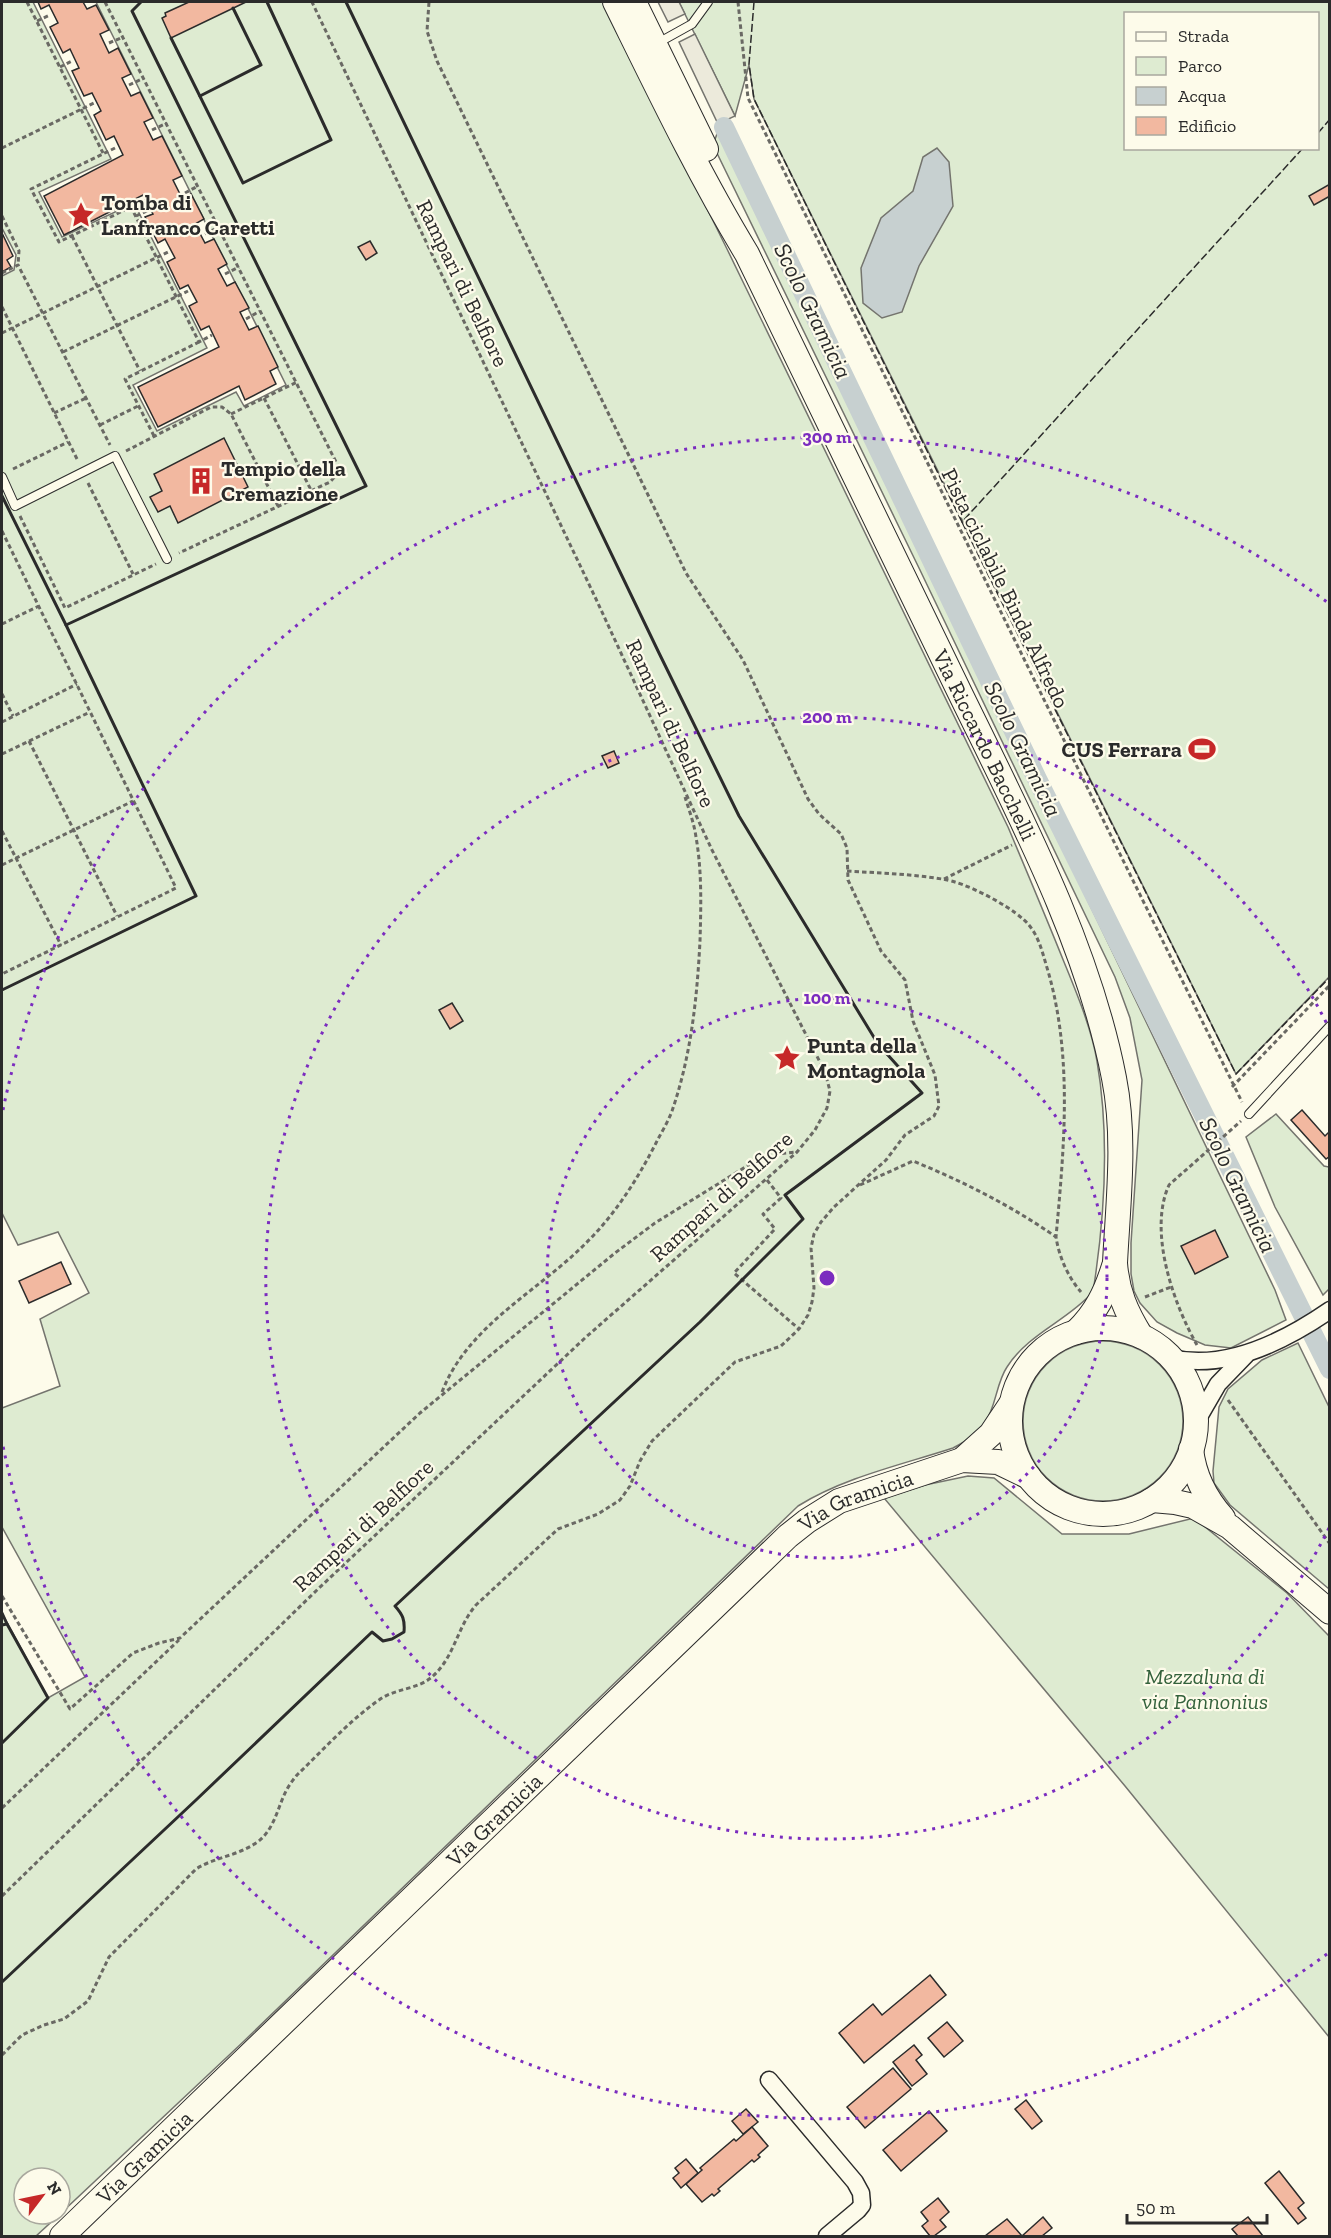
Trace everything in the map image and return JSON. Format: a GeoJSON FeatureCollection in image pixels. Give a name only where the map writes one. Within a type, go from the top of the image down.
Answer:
{"type":"FeatureCollection","features":[{"type":"Feature","properties":{"kind":"main road","name":"Via Riccardo Bacchelli"},"geometry":{"type":"LineString","coordinates":[[615,2],[648,49],[721,180],[747,254],[1029,836],[1085,973],[1115,1079],[1119,1133],[1115,1263],[1117,1285],[1122,1302],[1141,1336]]}},
{"type":"Feature","properties":{"kind":"main road","name":"Via Riccardo Bacchelli"},"geometry":{"type":"LineString","coordinates":[[634,2],[648,49]]}},
{"type":"Feature","properties":{"kind":"main road","name":"Via Riccardo Bacchelli"},"geometry":{"type":"LineString","coordinates":[[1076,1332],[1086,1323],[1101,1300],[1108,1287],[1115,1263]]}},
{"type":"Feature","properties":{"kind":"main road","name":"Via Gramicia"},"geometry":{"type":"LineString","coordinates":[[1101,1328],[1117,1329],[1141,1336],[1171,1358],[1190,1388],[1196,1422],[1191,1449],[1182,1470],[1171,1484],[1152,1500],[1130,1510],[1116,1513],[1090,1513],[1063,1505],[1047,1495],[1029,1478],[1019,1462],[1013,1444],[1010,1420],[1011,1402],[1016,1386],[1025,1369],[1037,1354],[1049,1345],[1076,1332],[1101,1328]]}},
{"type":"Feature","properties":{"kind":"main road","name":"Via Gramicia"},"geometry":{"type":"LineString","coordinates":[[962,1460],[991,1434],[1011,1402]]}},
{"type":"Feature","properties":{"kind":"main road"},"geometry":{"type":"LineString","coordinates":[[1191,1449],[1193,1465],[1205,1494],[1230,1527]]}},
{"type":"Feature","properties":{"kind":"main road","name":"Via Gramicia"},"geometry":{"type":"LineString","coordinates":[[62,2236],[788,1536],[807,1521],[839,1501],[962,1460],[998,1462],[1029,1478]]}},
{"type":"Feature","properties":{"kind":"main road"},"geometry":{"type":"LineString","coordinates":[[1152,1500],[1193,1506],[1230,1527],[1329,1612]]}},
{"type":"Feature","properties":{"kind":"street","name":"Via Gramicia"},"geometry":{"type":"LineString","coordinates":[[1171,1358],[1190,1362],[1208,1362],[1246,1354],[1296,1330],[1328,1311]]}},
{"type":"Feature","properties":{"kind":"street","name":"Via Gramicia"},"geometry":{"type":"LineString","coordinates":[[1196,1422],[1218,1384],[1246,1354]]}},
{"type":"Feature","properties":{"kind":"street"},"geometry":{"type":"LineString","coordinates":[[769,2080],[855,2182],[861,2193],[862,2205],[827,2236]]}},
{"type":"Feature","properties":{"kind":"lane"},"geometry":{"type":"LineString","coordinates":[[648,49],[692,24],[708,2]]}},
{"type":"Feature","properties":{"kind":"lane"},"geometry":{"type":"LineString","coordinates":[[2,477],[15,506],[115,456],[167,559]]}},
{"type":"Feature","properties":{"kind":"lane"},"geometry":{"type":"LineString","coordinates":[[1249,1114],[1329,1026]]}},
{"type":"Feature","properties":{"kind":"path"},"geometry":{"type":"LineString","coordinates":[[27,2],[103,153]]}},
{"type":"Feature","properties":{"kind":"path"},"geometry":{"type":"LineString","coordinates":[[15,506],[64,608],[330,482],[339,472],[336,460],[105,2]]}},
{"type":"Feature","properties":{"kind":"path","name":"Rampari di Belfiore"},"geometry":{"type":"LineString","coordinates":[[2,1896],[318,1589],[586,1336],[798,1152],[815,1130],[827,1107],[830,1090],[825,1072],[722,871],[682,787],[596,599],[312,2]]}},
{"type":"Feature","properties":{"kind":"path"},"geometry":{"type":"LineString","coordinates":[[2,2055],[22,2035],[64,2019],[88,2001],[108,1957],[196,1869],[210,1861],[228,1858],[258,1842],[271,1827],[286,1790],[297,1775],[381,1698],[417,1686],[433,1676],[449,1657],[465,1618],[476,1605],[558,1529],[598,1514],[620,1500],[630,1486],[640,1461],[652,1441],[709,1385],[735,1362],[781,1346],[799,1329],[813,1302],[811,1248],[814,1234],[834,1207],[886,1160],[905,1135],[934,1116],[939,1106],[935,1075],[910,1013],[904,980],[881,951],[848,880],[847,848],[840,834],[819,814],[808,799],[743,660],[686,573],[437,61],[427,31],[429,2]]}},
{"type":"Feature","properties":{"kind":"path","name":"Pista ciclabile Binda Alfredo"},"geometry":{"type":"LineString","coordinates":[[738,2],[748,98],[1232,1087],[1329,985]]}},
{"type":"Feature","properties":{"kind":"path"},"geometry":{"type":"LineString","coordinates":[[37,21],[50,15]]}},
{"type":"Feature","properties":{"kind":"path"},"geometry":{"type":"LineString","coordinates":[[109,43],[123,37]]}},
{"type":"Feature","properties":{"kind":"path"},"geometry":{"type":"LineString","coordinates":[[60,67],[72,61]]}},
{"type":"Feature","properties":{"kind":"path"},"geometry":{"type":"LineString","coordinates":[[129,85],[144,78]]}},
{"type":"Feature","properties":{"kind":"path"},"geometry":{"type":"LineString","coordinates":[[2,148],[94,103]]}},
{"type":"Feature","properties":{"kind":"path"},"geometry":{"type":"LineString","coordinates":[[152,130],[166,123]]}},
{"type":"Feature","properties":{"kind":"path"},"geometry":{"type":"LineString","coordinates":[[115,148],[31,189],[59,242],[131,207],[199,342]]}},
{"type":"Feature","properties":{"kind":"path"},"geometry":{"type":"LineString","coordinates":[[184,193],[198,186]]}},
{"type":"Feature","properties":{"kind":"path"},"geometry":{"type":"LineString","coordinates":[[136,216],[148,210]]}},
{"type":"Feature","properties":{"kind":"path"},"geometry":{"type":"LineString","coordinates":[[2,216],[19,251],[18,265],[115,456],[211,407],[222,407],[231,414],[279,506]]}},
{"type":"Feature","properties":{"kind":"path"},"geometry":{"type":"LineString","coordinates":[[205,234],[219,227]]}},
{"type":"Feature","properties":{"kind":"path"},"geometry":{"type":"LineString","coordinates":[[72,236],[140,371]]}},
{"type":"Feature","properties":{"kind":"path"},"geometry":{"type":"LineString","coordinates":[[2,333],[168,252]]}},
{"type":"Feature","properties":{"kind":"path"},"geometry":{"type":"LineString","coordinates":[[2,273],[18,265]]}},
{"type":"Feature","properties":{"kind":"path"},"geometry":{"type":"LineString","coordinates":[[225,274],[239,267]]}},
{"type":"Feature","properties":{"kind":"path"},"geometry":{"type":"LineString","coordinates":[[63,352],[188,291]]}},
{"type":"Feature","properties":{"kind":"path"},"geometry":{"type":"LineString","coordinates":[[2,307],[133,575]]}},
{"type":"Feature","properties":{"kind":"path"},"geometry":{"type":"LineString","coordinates":[[246,319],[261,311]]}},
{"type":"Feature","properties":{"kind":"path"},"geometry":{"type":"LineString","coordinates":[[154,436],[125,379],[212,335]]}},
{"type":"Feature","properties":{"kind":"path"},"geometry":{"type":"LineString","coordinates":[[231,414],[297,382]]}},
{"type":"Feature","properties":{"kind":"path"},"geometry":{"type":"LineString","coordinates":[[54,413],[86,398]]}},
{"type":"Feature","properties":{"kind":"path"},"geometry":{"type":"LineString","coordinates":[[264,398],[311,491]]}},
{"type":"Feature","properties":{"kind":"path"},"geometry":{"type":"LineString","coordinates":[[100,426],[138,406]]}},
{"type":"Feature","properties":{"kind":"path"},"geometry":{"type":"LineString","coordinates":[[11,470],[68,442]]}},
{"type":"Feature","properties":{"kind":"path"},"geometry":{"type":"LineString","coordinates":[[2,531],[3,538],[39,606],[176,888],[2,974]]}},
{"type":"Feature","properties":{"kind":"path"},"geometry":{"type":"LineString","coordinates":[[2,624],[39,606]]}},
{"type":"Feature","properties":{"kind":"path"},"geometry":{"type":"LineString","coordinates":[[2,722],[77,684]]}},
{"type":"Feature","properties":{"kind":"path"},"geometry":{"type":"LineString","coordinates":[[2,694],[13,716]]}},
{"type":"Feature","properties":{"kind":"path"},"geometry":{"type":"LineString","coordinates":[[2,754],[90,712]]}},
{"type":"Feature","properties":{"kind":"path"},"geometry":{"type":"LineString","coordinates":[[29,741],[117,917]]}},
{"type":"Feature","properties":{"kind":"path"},"geometry":{"type":"LineString","coordinates":[[442,1394],[449,1374],[462,1353],[485,1330],[582,1247],[614,1213],[641,1173],[671,1113],[688,1052],[698,991],[701,879],[696,836],[682,787]]}},
{"type":"Feature","properties":{"kind":"path"},"geometry":{"type":"LineString","coordinates":[[2,865],[133,801]]}},
{"type":"Feature","properties":{"kind":"path"},"geometry":{"type":"LineString","coordinates":[[2,831],[61,945]]}},
{"type":"Feature","properties":{"kind":"path"},"geometry":{"type":"LineString","coordinates":[[944,879],[1029,836]]}},
{"type":"Feature","properties":{"kind":"path"},"geometry":{"type":"LineString","coordinates":[[847,871],[944,879],[969,888],[1023,919],[1034,931],[1040,944],[1060,1023],[1065,1086],[1056,1237],[1061,1258],[1072,1280],[1079,1291],[1087,1296]]}},
{"type":"Feature","properties":{"kind":"path"},"geometry":{"type":"LineString","coordinates":[[1208,1362],[1193,1337],[1171,1287],[1164,1255],[1161,1212],[1169,1185],[1237,1125]]}},
{"type":"Feature","properties":{"kind":"path"},"geometry":{"type":"LineString","coordinates":[[2,1808],[180,1638],[442,1394],[655,1223],[711,1187],[768,1155],[798,1152]]}},
{"type":"Feature","properties":{"kind":"path"},"geometry":{"type":"LineString","coordinates":[[857,1187],[913,1161],[948,1175],[1056,1237]]}},
{"type":"Feature","properties":{"kind":"path"},"geometry":{"type":"LineString","coordinates":[[767,1180],[781,1198],[763,1214],[775,1229],[734,1273],[799,1329]]}},
{"type":"Feature","properties":{"kind":"path"},"geometry":{"type":"LineString","coordinates":[[1218,1384],[1329,1544]]}},
{"type":"Feature","properties":{"kind":"path"},"geometry":{"type":"LineString","coordinates":[[2,1596],[70,1709],[133,1653],[180,1638]]}},
{"type":"Feature","properties":{"kind":"green space"},"geometry":{"type":"Polygon","coordinates":[[[2,2],[33,2],[111,159],[39,192],[62,237],[134,203],[207,348],[133,385],[157,431],[236,392],[244,406],[286,385],[96,2],[605,2],[1008,827],[1074,986],[1091,1036],[1101,1090],[1105,1147],[1101,1235],[1093,1292],[1016,1355],[1003,1373],[992,1410],[979,1430],[953,1448],[854,1479],[798,1506],[242,2043],[72,2203],[72,2166],[12,2166],[12,2226],[47,2226],[36,2236],[2,2236],[2,1613],[48,1698],[85,1677],[2,1527],[2,1408],[60,1386],[40,1319],[89,1293],[58,1232],[18,1245],[2,1213],[2,276],[14,270],[16,255],[2,228],[2,2]]]}},
{"type":"Feature","properties":{"kind":"green space"},"geometry":{"type":"Polygon","coordinates":[[[679,2],[1329,2],[1329,977],[1236,1074],[754,99],[749,65],[735,116],[679,2]]]}},
{"type":"Feature","properties":{"kind":"green space"},"geometry":{"type":"Polygon","coordinates":[[[718,131],[1275,1290],[1286,1320],[1231,1348],[1205,1345],[1157,1322],[1140,1303],[1134,1291],[1131,1274],[1131,1243],[1142,1080],[1130,1018],[1115,977],[713,145],[718,131]]]}},
{"type":"Feature","properties":{"kind":"green space"},"geometry":{"type":"Polygon","coordinates":[[[1276,1114],[1324,1166],[1329,1167],[1329,1289],[1323,1295],[1275,1207],[1246,1137],[1276,1114]]]}},
{"type":"Feature","properties":{"kind":"green space"},"geometry":{"type":"Polygon","coordinates":[[[1103,1341],[1134,1347],[1159,1365],[1177,1390],[1183,1421],[1177,1452],[1159,1477],[1134,1495],[1103,1501],[1072,1495],[1047,1477],[1029,1452],[1023,1421],[1029,1390],[1047,1365],[1072,1347],[1103,1341]]]}},
{"type":"Feature","properties":{"kind":"green space"},"geometry":{"type":"Polygon","coordinates":[[[1298,1343],[1329,1407],[1329,1589],[1230,1505],[1214,1483],[1219,1407],[1228,1389],[1262,1360],[1298,1343]]]}},
{"type":"Feature","properties":{"kind":"green space","name":"Mezzaluna di via Pannonius"},"geometry":{"type":"Polygon","coordinates":[[[968,1476],[994,1478],[1062,1534],[1129,1534],[1194,1518],[1287,1593],[1329,1636],[1329,2037],[1125,1786],[884,1498],[925,1485],[968,1476]]]}},
{"type":"Feature","properties":{"kind":"shaded area"},"geometry":{"type":"Polygon","coordinates":[[[658,2],[679,2],[685,14],[668,22],[658,2]]]}},
{"type":"Feature","properties":{"kind":"shaded area"},"geometry":{"type":"Polygon","coordinates":[[[695,34],[735,116],[718,124],[679,42],[695,34]]]}},
{"type":"Feature","properties":{"kind":"water"},"geometry":{"type":"Polygon","coordinates":[[[937,148],[949,162],[953,206],[919,266],[902,312],[882,318],[863,303],[861,268],[881,218],[913,191],[923,157],[937,148]]]}},
{"type":"Feature","properties":{"kind":"building"},"geometry":{"type":"Polygon","coordinates":[[[38,2],[83,2],[87,9],[96,5],[109,30],[100,34],[109,53],[118,48],[131,74],[122,78],[131,96],[140,92],[153,118],[144,122],[153,140],[162,136],[182,176],[173,180],[182,198],[191,194],[204,219],[195,224],[205,243],[214,239],[227,264],[218,269],[227,286],[235,282],[249,308],[240,312],[249,330],[258,326],[278,367],[270,371],[276,384],[245,400],[239,386],[158,427],[138,387],[219,347],[209,326],[201,330],[189,306],[197,302],[188,285],[180,289],[167,262],[175,258],[165,239],[158,243],[145,217],[153,214],[143,195],[64,235],[44,196],[123,155],[114,136],[106,140],[94,115],[101,111],[92,93],[84,96],[72,71],[79,68],[70,49],[63,53],[50,27],[58,23],[49,5],[41,9],[38,2]]]}},
{"type":"Feature","properties":{"kind":"building"},"geometry":{"type":"Polygon","coordinates":[[[189,2],[246,2],[171,38],[162,18],[166,16],[165,13],[189,2]]]}},
{"type":"Feature","properties":{"kind":"building"},"geometry":{"type":"Polygon","coordinates":[[[1330,184],[1330,196],[1314,205],[1309,196],[1330,184]]]}},
{"type":"Feature","properties":{"kind":"building"},"geometry":{"type":"Polygon","coordinates":[[[2,233],[13,256],[7,260],[11,267],[2,272],[2,233]]]}},
{"type":"Feature","properties":{"kind":"building"},"geometry":{"type":"Polygon","coordinates":[[[370,241],[377,253],[366,260],[358,247],[370,241]]]}},
{"type":"Feature","properties":{"kind":"building","name":"Tempio della Cremazione"},"geometry":{"type":"Polygon","coordinates":[[[224,438],[248,487],[178,523],[170,506],[158,512],[150,497],[162,491],[154,474],[224,438]]]}},
{"type":"Feature","properties":{"kind":"building"},"geometry":{"type":"Polygon","coordinates":[[[614,751],[619,763],[608,768],[602,756],[614,751]]]}},
{"type":"Feature","properties":{"kind":"building"},"geometry":{"type":"Polygon","coordinates":[[[452,1003],[463,1021],[450,1029],[439,1010],[452,1003]]]}},
{"type":"Feature","properties":{"kind":"building"},"geometry":{"type":"Polygon","coordinates":[[[1302,1110],[1325,1136],[1330,1131],[1330,1156],[1326,1159],[1291,1120],[1302,1110]]]}},
{"type":"Feature","properties":{"kind":"building"},"geometry":{"type":"Polygon","coordinates":[[[1215,1230],[1228,1257],[1195,1274],[1181,1246],[1215,1230]]]}},
{"type":"Feature","properties":{"kind":"building"},"geometry":{"type":"Polygon","coordinates":[[[61,1262],[71,1284],[29,1303],[19,1281],[61,1262]]]}},
{"type":"Feature","properties":{"kind":"building"},"geometry":{"type":"Polygon","coordinates":[[[930,1975],[946,1995],[864,2063],[839,2033],[873,2004],[882,2015],[930,1975]]]}},
{"type":"Feature","properties":{"kind":"building"},"geometry":{"type":"Polygon","coordinates":[[[947,2022],[963,2041],[944,2057],[928,2038],[947,2022]]]}},
{"type":"Feature","properties":{"kind":"building"},"geometry":{"type":"Polygon","coordinates":[[[914,2045],[922,2055],[916,2060],[927,2074],[912,2086],[893,2062],[914,2045]]]}},
{"type":"Feature","properties":{"kind":"building"},"geometry":{"type":"Polygon","coordinates":[[[893,2068],[911,2089],[865,2128],[847,2107],[893,2068]]]}},
{"type":"Feature","properties":{"kind":"building"},"geometry":{"type":"Polygon","coordinates":[[[1026,2100],[1042,2121],[1032,2129],[1015,2109],[1026,2100]]]}},
{"type":"Feature","properties":{"kind":"building"},"geometry":{"type":"Polygon","coordinates":[[[746,2109],[758,2122],[743,2134],[732,2121],[746,2109]]]}},
{"type":"Feature","properties":{"kind":"building"},"geometry":{"type":"Polygon","coordinates":[[[929,2111],[947,2131],[901,2171],[883,2150],[929,2111]]]}},
{"type":"Feature","properties":{"kind":"building"},"geometry":{"type":"Polygon","coordinates":[[[752,2127],[768,2146],[758,2155],[760,2157],[754,2162],[752,2160],[718,2189],[720,2191],[702,2202],[686,2184],[702,2170],[700,2168],[752,2127]]]}},
{"type":"Feature","properties":{"kind":"building"},"geometry":{"type":"Polygon","coordinates":[[[686,2159],[698,2173],[681,2188],[673,2178],[679,2173],[675,2168],[686,2159]]]}},
{"type":"Feature","properties":{"kind":"building"},"geometry":{"type":"Polygon","coordinates":[[[1279,2171],[1304,2203],[1298,2208],[1306,2218],[1298,2224],[1265,2183],[1279,2171]]]}},
{"type":"Feature","properties":{"kind":"building"},"geometry":{"type":"Polygon","coordinates":[[[938,2198],[949,2212],[940,2220],[946,2227],[934,2236],[930,2236],[922,2226],[928,2221],[921,2212],[938,2198]]]}},
{"type":"Feature","properties":{"kind":"building"},"geometry":{"type":"Polygon","coordinates":[[[1043,2217],[1052,2228],[1042,2236],[1022,2236],[1043,2217]]]}},
{"type":"Feature","properties":{"kind":"building"},"geometry":{"type":"Polygon","coordinates":[[[1248,2217],[1263,2236],[1238,2236],[1232,2229],[1248,2217]]]}},
{"type":"Feature","properties":{"kind":"building"},"geometry":{"type":"Polygon","coordinates":[[[1007,2219],[1022,2236],[985,2236],[1007,2219]]]}},
{"type":"Feature","properties":{"kind":"waterway","name":"Scolo Gramicia"},"geometry":{"type":"LineString","coordinates":[[724,127],[1037,779],[1330,1369]]}},
{"type":"Feature","properties":{"kind":"fence"},"geometry":{"type":"LineString","coordinates":[[754,2],[749,64],[754,99],[962,522],[964,521]]}},
{"type":"Feature","properties":{"kind":"fence"},"geometry":{"type":"LineString","coordinates":[[1319,132],[1330,119]]}},
{"type":"Feature","properties":{"kind":"fence"},"geometry":{"type":"LineString","coordinates":[[1301,150],[962,522],[1236,1074],[1330,977]]}},
{"type":"Feature","properties":{"kind":"wall"},"geometry":{"type":"LineString","coordinates":[[2,990],[196,896],[66,625],[366,486],[132,11],[141,2]]}},
{"type":"Feature","properties":{"kind":"wall"},"geometry":{"type":"LineString","coordinates":[[171,38],[243,183],[331,140],[267,2]]}},
{"type":"Feature","properties":{"kind":"wall"},"geometry":{"type":"LineString","coordinates":[[2,1982],[372,1632],[383,1641],[404,1632],[403,1618],[395,1606],[700,1322],[803,1219],[785,1195],[922,1093],[878,1044],[739,816],[346,2]]}},
{"type":"Feature","properties":{"kind":"wall"},"geometry":{"type":"LineString","coordinates":[[200,96],[261,65],[233,8]]}},
{"type":"Feature","properties":{"kind":"wall"},"geometry":{"type":"LineString","coordinates":[[2,496],[66,625]]}},
{"type":"Feature","properties":{"kind":"wall"},"geometry":{"type":"LineString","coordinates":[[2,1613],[7,1624]]}},
{"type":"Feature","properties":{"kind":"wall"},"geometry":{"type":"LineString","coordinates":[[2,1625],[7,1624],[48,1698],[2,1743]]}},
{"type":"Feature","properties":{"kind":"place","name":"Tomba di Lanfranco Caretti"},"geometry":{"type":"Point","coordinates":[81,215]}},
{"type":"Feature","properties":{"kind":"place","name":"Tempio della Cremazione"},"geometry":{"type":"Point","coordinates":[201,481]}},
{"type":"Feature","properties":{"kind":"place","name":"CUS Ferrara"},"geometry":{"type":"Point","coordinates":[1202,749]}},
{"type":"Feature","properties":{"kind":"place","name":"Punta della Montagnola"},"geometry":{"type":"Point","coordinates":[787,1058]}}]}
